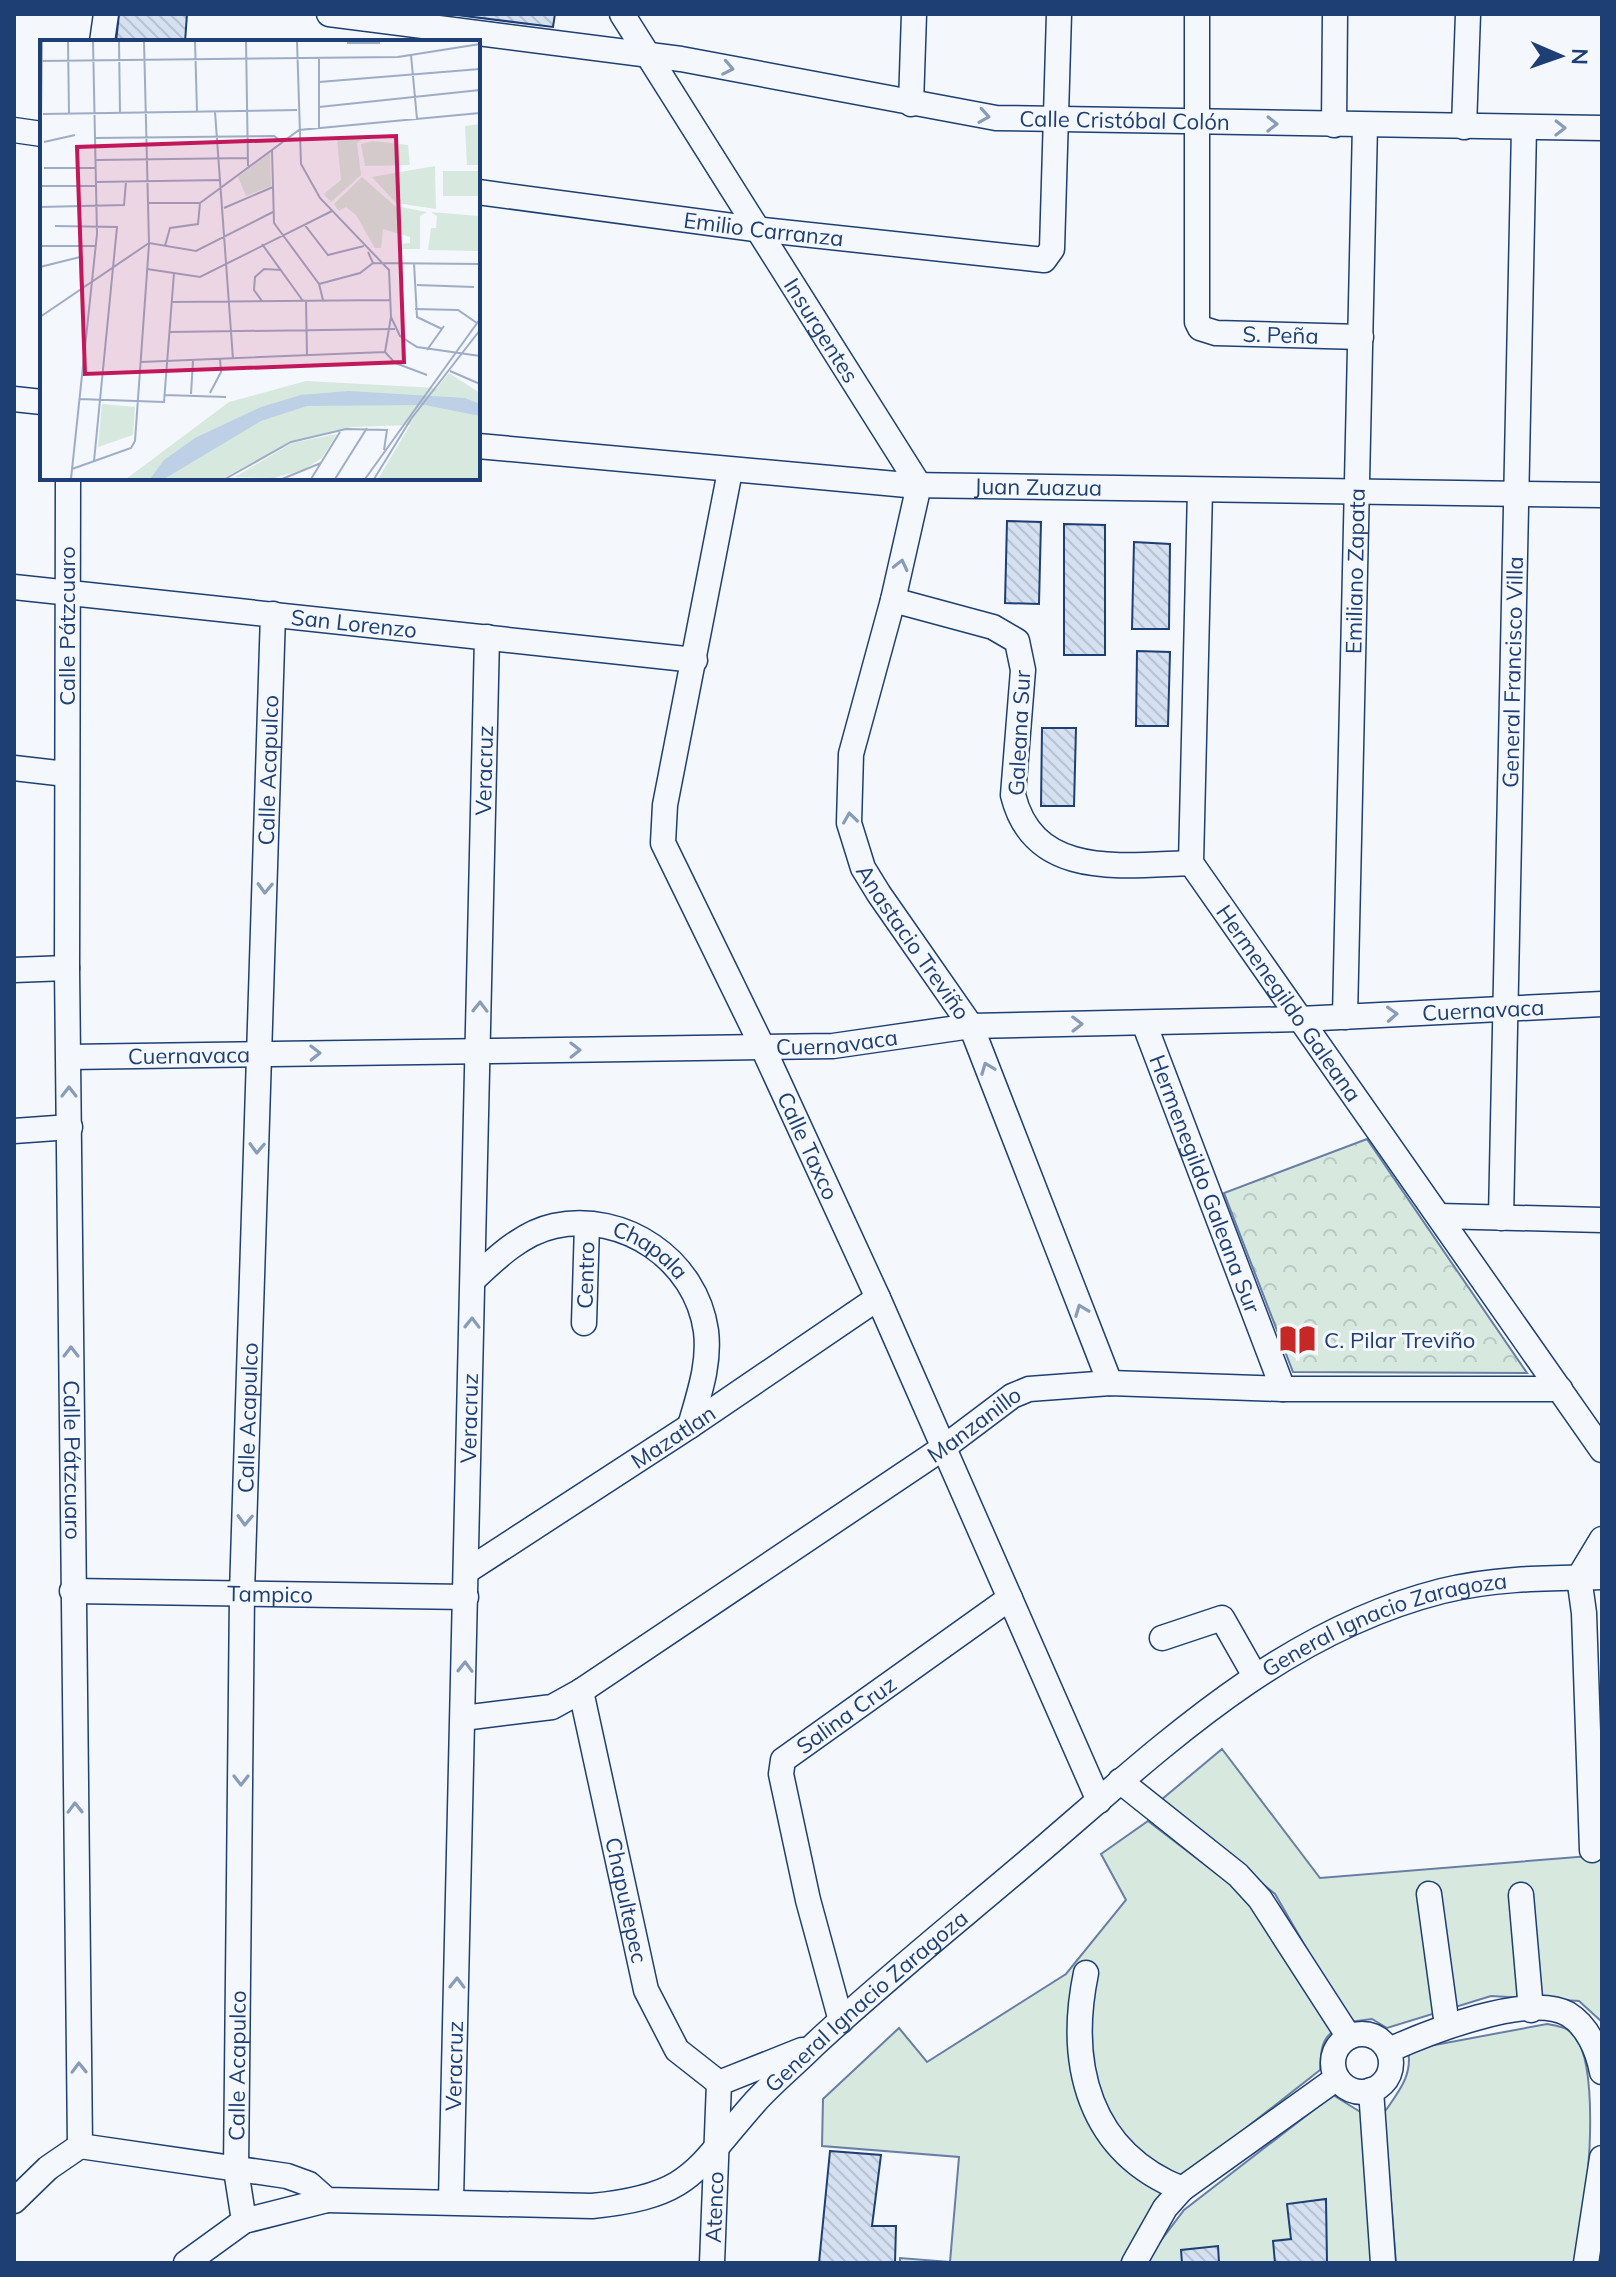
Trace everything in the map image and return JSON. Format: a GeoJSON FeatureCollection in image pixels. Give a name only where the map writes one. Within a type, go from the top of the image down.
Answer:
{"type":"FeatureCollection","features":[{"type":"Feature","properties":{"kind":"street"},"geometry":{"type":"LineString","coordinates":[[102,40],[106,14]]}},
{"type":"Feature","properties":{"kind":"street","name":"Calle Cristóbal Colón"},"geometry":{"type":"LineString","coordinates":[[329,14],[651,55],[996,118],[1602,128]]}},
{"type":"Feature","properties":{"kind":"street","name":"Insurgentes"},"geometry":{"type":"LineString","coordinates":[[622,14],[651,55],[755,229],[919,485]]}},
{"type":"Feature","properties":{"kind":"street"},"geometry":{"type":"LineString","coordinates":[[911,104],[914,14]]}},
{"type":"Feature","properties":{"kind":"street"},"geometry":{"type":"LineString","coordinates":[[1057,119],[1059,14]]}},
{"type":"Feature","properties":{"kind":"street"},"geometry":{"type":"LineString","coordinates":[[1195,123],[1197,14]]}},
{"type":"Feature","properties":{"kind":"street"},"geometry":{"type":"LineString","coordinates":[[1334,125],[1335,14]]}},
{"type":"Feature","properties":{"kind":"street"},"geometry":{"type":"LineString","coordinates":[[1464,127],[1468,14]]}},
{"type":"Feature","properties":{"kind":"street","name":"Emilio Carranza"},"geometry":{"type":"LineString","coordinates":[[480,192],[1037,262],[1049,256],[1057,119]]}},
{"type":"Feature","properties":{"kind":"street","name":"S. Peña"},"geometry":{"type":"LineString","coordinates":[[1195,123],[1195,307],[1200,328],[1216,333],[1361,337]]}},
{"type":"Feature","properties":{"kind":"street","name":"Emiliano Zapata"},"geometry":{"type":"LineString","coordinates":[[1345,1017],[1365,125]]}},
{"type":"Feature","properties":{"kind":"street","name":"General Francisco Villa"},"geometry":{"type":"LineString","coordinates":[[1501,1218],[1524,128]]}},
{"type":"Feature","properties":{"kind":"street"},"geometry":{"type":"LineString","coordinates":[[14,130],[40,134]]}},
{"type":"Feature","properties":{"kind":"street"},"geometry":{"type":"LineString","coordinates":[[14,399],[40,402]]}},
{"type":"Feature","properties":{"kind":"street","name":"Juan Zuazua"},"geometry":{"type":"LineString","coordinates":[[480,446],[730,471],[919,485],[1200,490],[1357,489],[1602,495]]}},
{"type":"Feature","properties":{"kind":"street","name":"Calle Taxco"},"geometry":{"type":"LineString","coordinates":[[730,471],[665,805],[663,843],[763,1048],[878,1298],[1099,1801]]}},
{"type":"Feature","properties":{"kind":"street","name":"Calle Pátzcuaro"},"geometry":{"type":"LineString","coordinates":[[68,480],[67,968],[80,2146]]}},
{"type":"Feature","properties":{"kind":"street","name":"Anastacio Treviño"},"geometry":{"type":"LineString","coordinates":[[919,485],[893,600],[851,754],[849,823],[863,868],[971,1026],[1110,1383]]}},
{"type":"Feature","properties":{"kind":"street"},"geometry":{"type":"LineString","coordinates":[[1191,863],[1200,490]]}},
{"type":"Feature","properties":{"kind":"street","name":"San Lorenzo"},"geometry":{"type":"LineString","coordinates":[[14,587],[695,660]]}},
{"type":"Feature","properties":{"kind":"street","name":"Galeana Sur"},"geometry":{"type":"LineString","coordinates":[[893,600],[993,627],[1017,641],[1023,670],[1013,795],[1017,811],[1037,840],[1059,855],[1084,863],[1191,863]]}},
{"type":"Feature","properties":{"kind":"street","name":"Calle Acapulco"},"geometry":{"type":"LineString","coordinates":[[244,2221],[236,2170],[242,1593],[273,614]]}},
{"type":"Feature","properties":{"kind":"street","name":"Veracruz"},"geometry":{"type":"LineString","coordinates":[[451,2200],[487,637]]}},
{"type":"Feature","properties":{"kind":"street"},"geometry":{"type":"LineString","coordinates":[[14,768],[66,774]]}},
{"type":"Feature","properties":{"kind":"street","name":"Hermenegildo Galeana"},"geometry":{"type":"LineString","coordinates":[[1191,863],[1602,1450]]}},
{"type":"Feature","properties":{"kind":"street"},"geometry":{"type":"LineString","coordinates":[[14,970],[67,968]]}},
{"type":"Feature","properties":{"kind":"street","name":"Cuernavaca"},"geometry":{"type":"LineString","coordinates":[[69,1057],[763,1048],[870,1043],[971,1026],[1300,1019],[1602,1004]]}},
{"type":"Feature","properties":{"kind":"street","name":"Hermenegildo Galeana Sur"},"geometry":{"type":"LineString","coordinates":[[1144,1023],[1283,1389]]}},
{"type":"Feature","properties":{"kind":"street"},"geometry":{"type":"LineString","coordinates":[[14,1131],[70,1127]]}},
{"type":"Feature","properties":{"kind":"street"},"geometry":{"type":"LineString","coordinates":[[1439,1216],[1602,1220]]}},
{"type":"Feature","properties":{"kind":"street","name":"Chapala"},"geometry":{"type":"LineString","coordinates":[[473,1280],[525,1237],[554,1226],[587,1225],[615,1229],[648,1241],[679,1268],[699,1301],[707,1364],[690,1426]]}},
{"type":"Feature","properties":{"kind":"street","name":"Centro"},"geometry":{"type":"LineString","coordinates":[[584,1323],[587,1225]]}},
{"type":"Feature","properties":{"kind":"street","name":"Mazatlan"},"geometry":{"type":"LineString","coordinates":[[467,1571],[690,1426],[878,1298]]}},
{"type":"Feature","properties":{"kind":"street","name":"Manzanillo"},"geometry":{"type":"LineString","coordinates":[[463,1718],[539,1710],[581,1691],[943,1448],[1012,1396],[1029,1389],[1110,1383],[1283,1389],[1560,1389]]}},
{"type":"Feature","properties":{"kind":"street"},"geometry":{"type":"LineString","coordinates":[[1592,1850],[1584,1613],[1602,1539]]}},
{"type":"Feature","properties":{"kind":"street","name":"General Ignacio Zaragoza"},"geometry":{"type":"LineString","coordinates":[[244,2221],[327,2200],[451,2200],[592,2206],[630,2202],[662,2193],[686,2180],[716,2152],[756,2101],[841,2021],[1191,1721],[1255,1676],[1300,1647],[1348,1624],[1444,1591],[1513,1580],[1591,1577]]}},
{"type":"Feature","properties":{"kind":"street","name":"Tampico"},"geometry":{"type":"LineString","coordinates":[[72,1591],[466,1597]]}},
{"type":"Feature","properties":{"kind":"street","name":"Salina Cruz"},"geometry":{"type":"LineString","coordinates":[[841,2021],[805,1886],[781,1774],[783,1760],[1010,1598]]}},
{"type":"Feature","properties":{"kind":"street"},"geometry":{"type":"LineString","coordinates":[[1162,1638],[1222,1618],[1255,1676]]}},
{"type":"Feature","properties":{"kind":"street","name":"Chapultepec"},"geometry":{"type":"LineString","coordinates":[[581,1691],[646,1990],[677,2050],[719,2083]]}},
{"type":"Feature","properties":{"kind":"street"},"geometry":{"type":"LineString","coordinates":[[1120,1781],[1238,1875],[1260,1899],[1349,2037]]}},
{"type":"Feature","properties":{"kind":"street"},"geometry":{"type":"LineString","coordinates":[[1429,1894],[1447,2026]]}},
{"type":"Feature","properties":{"kind":"street"},"geometry":{"type":"LineString","coordinates":[[1521,1895],[1531,2010]]}},
{"type":"Feature","properties":{"kind":"street"},"geometry":{"type":"LineString","coordinates":[[1086,1973],[1079,2008],[1079,2053],[1090,2099],[1114,2144],[1142,2169],[1182,2189]]}},
{"type":"Feature","properties":{"kind":"street"},"geometry":{"type":"LineString","coordinates":[[1389,2050],[1447,2026],[1486,2015],[1531,2010],[1566,2013],[1581,2024],[1599,2053],[1602,2072]]}},
{"type":"Feature","properties":{"kind":"street"},"geometry":{"type":"LineString","coordinates":[[1367,2033],[1384,2042],[1389,2050],[1391,2070],[1380,2086],[1371,2090],[1352,2090],[1337,2078],[1333,2059],[1341,2042],[1349,2037],[1367,2033]]}},
{"type":"Feature","properties":{"kind":"street"},"geometry":{"type":"LineString","coordinates":[[716,2152],[719,2083],[815,2045]]}},
{"type":"Feature","properties":{"kind":"street"},"geometry":{"type":"LineString","coordinates":[[1134,2263],[1165,2208],[1182,2189],[1337,2078]]}},
{"type":"Feature","properties":{"kind":"street"},"geometry":{"type":"LineString","coordinates":[[1371,2090],[1383,2263]]}},
{"type":"Feature","properties":{"kind":"street"},"geometry":{"type":"LineString","coordinates":[[14,2201],[48,2168],[80,2146],[298,2179],[327,2200]]}},
{"type":"Feature","properties":{"kind":"street","name":"Atenco"},"geometry":{"type":"LineString","coordinates":[[712,2263],[716,2152]]}},
{"type":"Feature","properties":{"kind":"street"},"geometry":{"type":"LineString","coordinates":[[1586,2263],[1602,2158]]}},
{"type":"Feature","properties":{"kind":"street"},"geometry":{"type":"LineString","coordinates":[[186,2263],[244,2221]]}},
{"type":"Feature","properties":{"kind":"green space"},"geometry":{"type":"Polygon","coordinates":[[[1367,1139],[1527,1373],[1293,1372],[1224,1193],[1367,1139]]]}},
{"type":"Feature","properties":{"kind":"green space"},"geometry":{"type":"Polygon","coordinates":[[[1222,1749],[1320,1878],[1602,1855],[1602,2022],[1579,2001],[1491,1996],[1387,2028],[1372,2019],[1349,2022],[1275,1894],[1161,1800],[1222,1749]]]}},
{"type":"Feature","properties":{"kind":"green space"},"geometry":{"type":"Polygon","coordinates":[[[1148,1821],[1260,1907],[1337,2029],[1324,2041],[1320,2070],[1163,2193],[1120,2263],[900,2263],[900,2258],[950,2262],[959,2157],[822,2146],[823,2099],[899,2028],[927,2062],[1066,1974],[1126,1900],[1101,1854],[1148,1821]]]}},
{"type":"Feature","properties":{"kind":"green space"},"geometry":{"type":"Polygon","coordinates":[[[1547,2024],[1566,2029],[1575,2036],[1583,2054],[1588,2080],[1590,2146],[1584,2214],[1575,2263],[1396,2263],[1384,2113],[1406,2076],[1408,2050],[1547,2024]]]}},
{"type":"Feature","properties":{"kind":"green space"},"geometry":{"type":"Polygon","coordinates":[[[1333,2095],[1362,2113],[1372,2263],[1144,2263],[1184,2210],[1333,2095]]]}},
{"type":"Feature","properties":{"kind":"building"},"geometry":{"type":"Polygon","coordinates":[[[119,14],[187,14],[185,40],[116,40],[119,14]]]}},
{"type":"Feature","properties":{"kind":"building"},"geometry":{"type":"Polygon","coordinates":[[[449,14],[555,14],[553,27],[449,14]]]}},
{"type":"Feature","properties":{"kind":"building"},"geometry":{"type":"Polygon","coordinates":[[[1007,521],[1041,522],[1039,604],[1005,603],[1007,521]]]}},
{"type":"Feature","properties":{"kind":"building"},"geometry":{"type":"Polygon","coordinates":[[[1064,524],[1105,525],[1105,655],[1064,655],[1064,524]]]}},
{"type":"Feature","properties":{"kind":"building"},"geometry":{"type":"Polygon","coordinates":[[[1134,542],[1170,544],[1169,629],[1132,629],[1134,542]]]}},
{"type":"Feature","properties":{"kind":"building"},"geometry":{"type":"Polygon","coordinates":[[[1137,651],[1170,652],[1168,726],[1136,726],[1137,651]]]}},
{"type":"Feature","properties":{"kind":"building"},"geometry":{"type":"Polygon","coordinates":[[[1042,728],[1076,728],[1074,806],[1041,806],[1042,728]]]}},
{"type":"Feature","properties":{"kind":"building"},"geometry":{"type":"Polygon","coordinates":[[[830,2151],[881,2155],[872,2226],[896,2226],[895,2263],[819,2263],[830,2151]]]}},
{"type":"Feature","properties":{"kind":"building"},"geometry":{"type":"Polygon","coordinates":[[[1326,2199],[1327,2263],[1275,2263],[1273,2241],[1291,2239],[1287,2204],[1326,2199]]]}},
{"type":"Feature","properties":{"kind":"building"},"geometry":{"type":"Polygon","coordinates":[[[1218,2246],[1219,2263],[1182,2263],[1181,2250],[1218,2246]]]}},
{"type":"Feature","properties":{"kind":"place","name":"C. Pilar Treviño"},"geometry":{"type":"Point","coordinates":[1298,1340]}}]}
